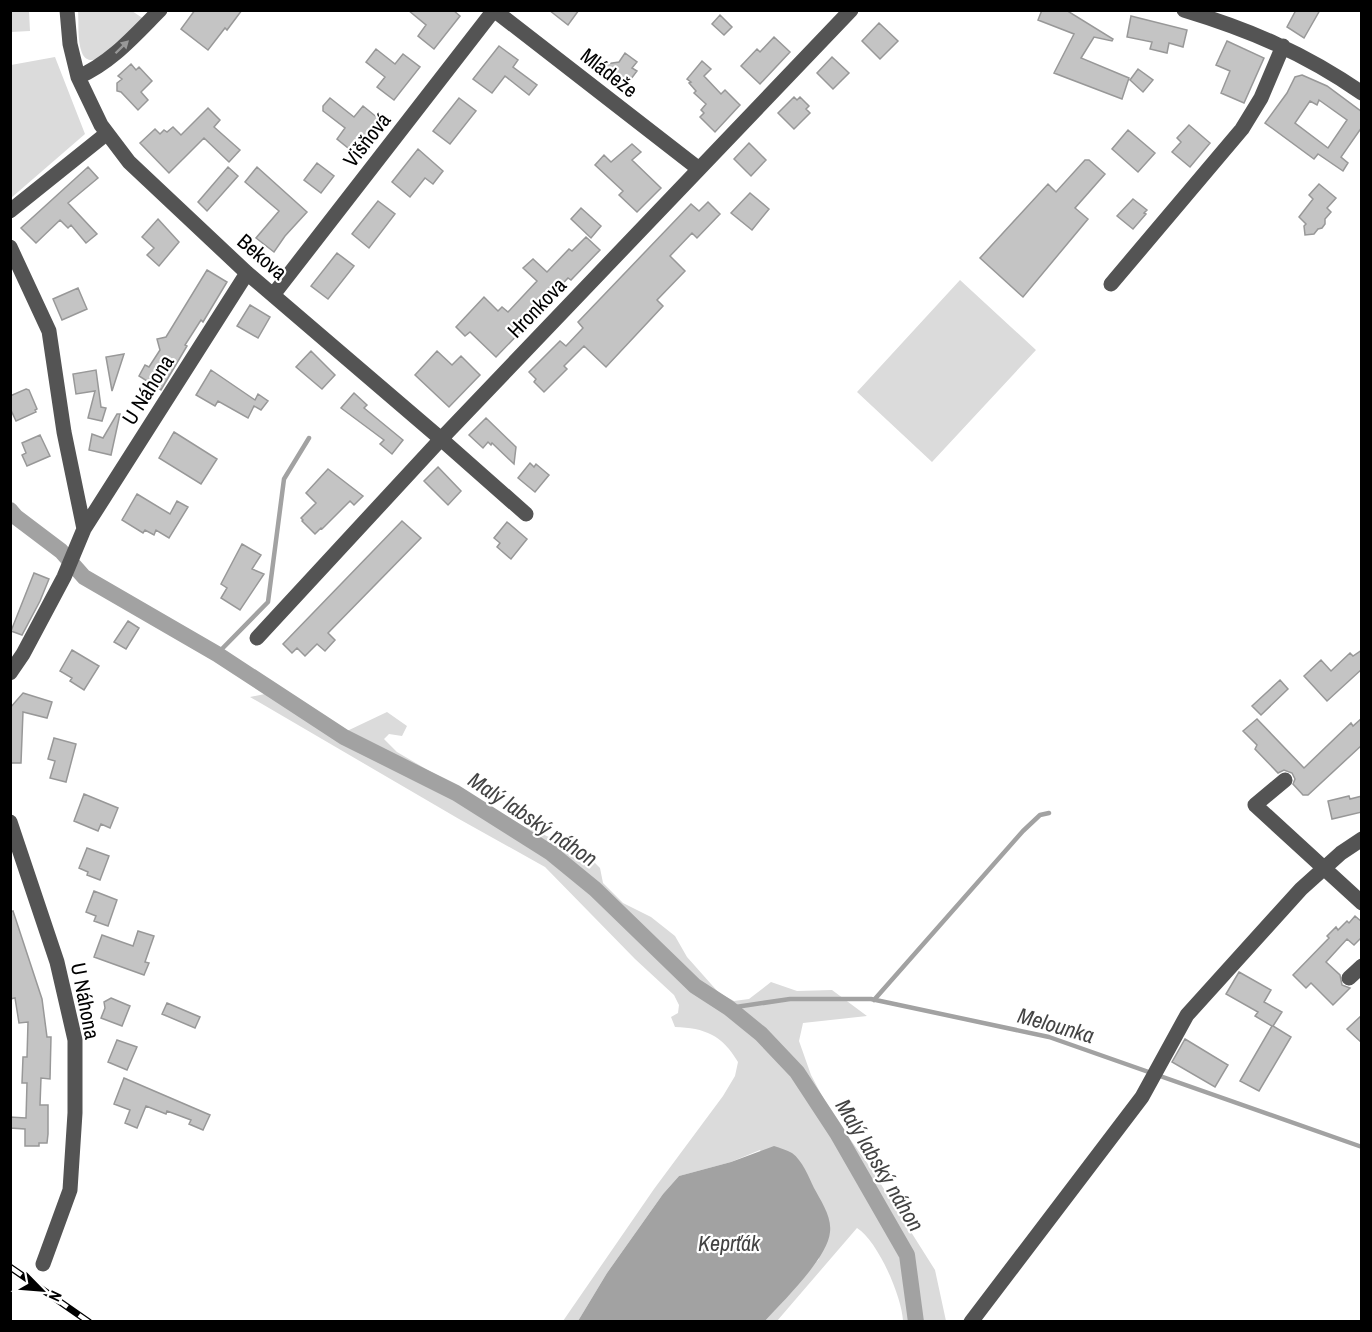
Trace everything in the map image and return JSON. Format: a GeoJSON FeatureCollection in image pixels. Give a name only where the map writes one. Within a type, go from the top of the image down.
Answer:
{"type":"FeatureCollection","features":[{"type":"Feature","properties":{"kind":"street","name":"Bekova"},"geometry":{"type":"LineString","coordinates":[[67,10],[70,44],[78,77],[106,134],[145,179],[247,273],[526,514]]}},
{"type":"Feature","properties":{"kind":"street"},"geometry":{"type":"LineString","coordinates":[[78,77],[92,71],[112,57],[160,10]]}},
{"type":"Feature","properties":{"kind":"street","name":"Hronkova"},"geometry":{"type":"LineString","coordinates":[[257,638],[441,439],[851,10]]}},
{"type":"Feature","properties":{"kind":"street"},"geometry":{"type":"LineString","coordinates":[[1184,10],[1229,24],[1283,46],[1362,93]]}},
{"type":"Feature","properties":{"kind":"street","name":"Mládeže"},"geometry":{"type":"LineString","coordinates":[[494,11],[699,169]]}},
{"type":"Feature","properties":{"kind":"street","name":"Višňová"},"geometry":{"type":"LineString","coordinates":[[273,295],[494,11]]}},
{"type":"Feature","properties":{"kind":"street"},"geometry":{"type":"LineString","coordinates":[[1111,284],[1242,129],[1261,98],[1283,46]]}},
{"type":"Feature","properties":{"kind":"street"},"geometry":{"type":"LineString","coordinates":[[10,211],[106,134]]}},
{"type":"Feature","properties":{"kind":"street"},"geometry":{"type":"LineString","coordinates":[[10,247],[49,331],[64,432],[84,530]]}},
{"type":"Feature","properties":{"kind":"street","name":"U Náhona"},"geometry":{"type":"LineString","coordinates":[[10,673],[23,654],[64,577],[84,530],[247,273]]}},
{"type":"Feature","properties":{"kind":"street"},"geometry":{"type":"LineString","coordinates":[[1285,780],[1255,805],[1362,903]]}},
{"type":"Feature","properties":{"kind":"street","name":"U Náhona"},"geometry":{"type":"LineString","coordinates":[[10,822],[57,962],[75,1040],[75,1113],[70,1190],[44,1264]]}},
{"type":"Feature","properties":{"kind":"street"},"geometry":{"type":"LineString","coordinates":[[971,1322],[1149,1085],[1187,1015],[1301,889],[1362,839]]}},
{"type":"Feature","properties":{"kind":"street"},"geometry":{"type":"LineString","coordinates":[[1349,978],[1362,966]]}},
{"type":"Feature","properties":{"kind":"shaded area"},"geometry":{"type":"Polygon","coordinates":[[[10,11],[29,11],[30,31],[11,32],[10,11]]]}},
{"type":"Feature","properties":{"kind":"shaded area"},"geometry":{"type":"Polygon","coordinates":[[[78,11],[132,11],[144,19],[123,41],[95,60],[87,59],[82,53],[79,43],[78,11]]]}},
{"type":"Feature","properties":{"kind":"shaded area"},"geometry":{"type":"Polygon","coordinates":[[[55,57],[85,134],[11,198],[11,65],[55,57]]]}},
{"type":"Feature","properties":{"kind":"shaded area"},"geometry":{"type":"Polygon","coordinates":[[[960,280],[1036,350],[932,462],[857,392],[960,280]]]}},
{"type":"Feature","properties":{"kind":"shaded area"},"geometry":{"type":"Polygon","coordinates":[[[284,690],[347,731],[387,712],[407,726],[402,736],[389,734],[384,739],[397,752],[525,827],[583,851],[600,868],[603,883],[623,903],[651,917],[675,936],[687,957],[719,993],[734,1001],[749,999],[771,982],[797,991],[832,990],[867,1016],[803,1023],[799,1041],[811,1075],[830,1111],[870,1167],[935,1270],[946,1321],[903,1321],[902,1311],[888,1270],[873,1245],[857,1228],[777,1321],[765,1321],[819,1259],[760,1150],[731,1162],[679,1176],[663,1194],[607,1273],[578,1321],[563,1321],[654,1189],[723,1096],[735,1076],[738,1062],[726,1045],[712,1035],[695,1029],[675,1027],[671,1017],[678,1013],[679,1005],[674,995],[635,959],[545,867],[250,697],[284,690]]]}},
{"type":"Feature","properties":{"kind":"water","name":"Keprťák"},"geometry":{"type":"Polygon","coordinates":[[[774,1146],[792,1153],[802,1164],[825,1209],[830,1232],[822,1254],[793,1291],[765,1321],[578,1321],[607,1273],[663,1194],[679,1176],[731,1162],[774,1146]]]}},
{"type":"Feature","properties":{"kind":"building"},"geometry":{"type":"Polygon","coordinates":[[[195,10],[242,10],[208,50],[181,29],[195,10]]]}},
{"type":"Feature","properties":{"kind":"building"},"geometry":{"type":"Polygon","coordinates":[[[408,10],[453,10],[460,16],[434,49],[418,36],[426,25],[408,10]]]}},
{"type":"Feature","properties":{"kind":"building"},"geometry":{"type":"Polygon","coordinates":[[[549,10],[579,10],[568,25],[549,10]]]}},
{"type":"Feature","properties":{"kind":"building"},"geometry":{"type":"Polygon","coordinates":[[[1042,10],[1066,10],[1113,39],[1112,41],[1094,37],[1081,58],[1129,78],[1122,99],[1054,73],[1074,34],[1038,20],[1042,10]]]}},
{"type":"Feature","properties":{"kind":"building"},"geometry":{"type":"Polygon","coordinates":[[[1296,10],[1320,10],[1304,38],[1287,27],[1296,10]]]}},
{"type":"Feature","properties":{"kind":"building"},"geometry":{"type":"Polygon","coordinates":[[[720,15],[732,27],[724,35],[712,24],[720,15]]]}},
{"type":"Feature","properties":{"kind":"building"},"geometry":{"type":"Polygon","coordinates":[[[1131,16],[1187,30],[1183,47],[1169,43],[1167,53],[1150,49],[1152,42],[1127,37],[1131,16]]]}},
{"type":"Feature","properties":{"kind":"building"},"geometry":{"type":"Polygon","coordinates":[[[879,23],[898,41],[880,59],[862,41],[879,23]]]}},
{"type":"Feature","properties":{"kind":"building"},"geometry":{"type":"Polygon","coordinates":[[[774,37],[790,52],[760,84],[741,66],[757,49],[760,52],[774,37]]]}},
{"type":"Feature","properties":{"kind":"building"},"geometry":{"type":"Polygon","coordinates":[[[1227,41],[1264,58],[1244,103],[1221,93],[1230,71],[1216,65],[1227,41]]]}},
{"type":"Feature","properties":{"kind":"building"},"geometry":{"type":"Polygon","coordinates":[[[499,46],[518,60],[513,67],[537,85],[529,95],[505,76],[492,93],[473,79],[499,46]]]}},
{"type":"Feature","properties":{"kind":"building"},"geometry":{"type":"Polygon","coordinates":[[[376,49],[395,64],[403,54],[420,67],[394,100],[377,87],[385,77],[366,62],[376,49]]]}},
{"type":"Feature","properties":{"kind":"building"},"geometry":{"type":"Polygon","coordinates":[[[625,53],[637,62],[632,68],[637,71],[625,87],[599,65],[619,62],[625,53]]]}},
{"type":"Feature","properties":{"kind":"building"},"geometry":{"type":"Polygon","coordinates":[[[832,57],[849,73],[833,89],[817,73],[832,57]]]}},
{"type":"Feature","properties":{"kind":"building"},"geometry":{"type":"Polygon","coordinates":[[[702,61],[711,69],[704,76],[721,94],[725,90],[740,105],[715,132],[700,117],[704,113],[701,110],[706,104],[694,93],[696,91],[687,79],[702,61]]]}},
{"type":"Feature","properties":{"kind":"building"},"geometry":{"type":"Polygon","coordinates":[[[131,64],[136,70],[139,67],[152,81],[141,92],[148,100],[138,110],[121,92],[117,91],[117,83],[122,79],[118,76],[131,64]]]}},
{"type":"Feature","properties":{"kind":"building"},"geometry":{"type":"Polygon","coordinates":[[[1138,69],[1153,80],[1143,92],[1130,80],[1138,69]]]}},
{"type":"Feature","properties":{"kind":"building"},"geometry":{"type":"Polygon","coordinates":[[[1302,75],[1327,86],[1362,112],[1362,127],[1341,157],[1348,163],[1343,171],[1318,154],[1314,159],[1265,123],[1287,93],[1295,77],[1302,75]],[[1319,100],[1317,105],[1310,101],[1295,123],[1328,148],[1347,120],[1319,100]]]}},
{"type":"Feature","properties":{"kind":"building"},"geometry":{"type":"Polygon","coordinates":[[[794,97],[797,100],[800,97],[809,106],[806,109],[810,113],[794,129],[778,113],[794,97]]]}},
{"type":"Feature","properties":{"kind":"building"},"geometry":{"type":"Polygon","coordinates":[[[330,98],[354,117],[363,106],[379,119],[353,152],[337,139],[345,128],[323,111],[323,106],[330,98]]]}},
{"type":"Feature","properties":{"kind":"building"},"geometry":{"type":"Polygon","coordinates":[[[459,98],[476,111],[450,144],[433,131],[459,98]]]}},
{"type":"Feature","properties":{"kind":"building"},"geometry":{"type":"Polygon","coordinates":[[[208,108],[220,120],[214,127],[240,150],[229,162],[204,138],[169,173],[140,143],[155,129],[160,134],[173,127],[181,135],[208,108]]]}},
{"type":"Feature","properties":{"kind":"building"},"geometry":{"type":"Polygon","coordinates":[[[1189,125],[1210,143],[1190,167],[1172,152],[1181,142],[1177,138],[1189,125]]]}},
{"type":"Feature","properties":{"kind":"building"},"geometry":{"type":"Polygon","coordinates":[[[1128,130],[1155,153],[1138,172],[1112,149],[1128,130]]]}},
{"type":"Feature","properties":{"kind":"building"},"geometry":{"type":"Polygon","coordinates":[[[749,143],[766,160],[751,176],[734,159],[749,143]]]}},
{"type":"Feature","properties":{"kind":"building"},"geometry":{"type":"Polygon","coordinates":[[[632,144],[641,152],[632,160],[661,188],[637,212],[619,195],[623,191],[595,165],[604,155],[611,162],[632,144]]]}},
{"type":"Feature","properties":{"kind":"building"},"geometry":{"type":"Polygon","coordinates":[[[418,149],[443,171],[433,184],[425,178],[410,197],[392,182],[418,149]]]}},
{"type":"Feature","properties":{"kind":"building"},"geometry":{"type":"Polygon","coordinates":[[[1085,160],[1089,160],[1105,174],[1075,208],[1088,219],[1023,297],[980,258],[1048,184],[1056,192],[1085,160]]]}},
{"type":"Feature","properties":{"kind":"building"},"geometry":{"type":"Polygon","coordinates":[[[317,163],[334,176],[321,193],[304,180],[317,163]]]}},
{"type":"Feature","properties":{"kind":"building"},"geometry":{"type":"Polygon","coordinates":[[[88,167],[98,178],[68,203],[97,234],[86,243],[71,225],[68,228],[60,220],[36,243],[21,228],[88,167]]]}},
{"type":"Feature","properties":{"kind":"building"},"geometry":{"type":"Polygon","coordinates":[[[228,167],[238,176],[207,211],[198,202],[228,167]]]}},
{"type":"Feature","properties":{"kind":"building"},"geometry":{"type":"Polygon","coordinates":[[[257,167],[307,212],[274,252],[256,238],[279,211],[245,182],[257,167]]]}},
{"type":"Feature","properties":{"kind":"building"},"geometry":{"type":"Polygon","coordinates":[[[1319,184],[1336,198],[1327,208],[1331,212],[1322,228],[1314,234],[1305,235],[1304,226],[1306,224],[1299,217],[1313,199],[1309,195],[1319,184]]]}},
{"type":"Feature","properties":{"kind":"building"},"geometry":{"type":"Polygon","coordinates":[[[750,193],[769,209],[752,230],[731,213],[750,193]]]}},
{"type":"Feature","properties":{"kind":"building"},"geometry":{"type":"Polygon","coordinates":[[[1133,199],[1147,210],[1133,229],[1117,216],[1133,199]]]}},
{"type":"Feature","properties":{"kind":"building"},"geometry":{"type":"Polygon","coordinates":[[[378,201],[395,214],[369,248],[352,234],[378,201]]]}},
{"type":"Feature","properties":{"kind":"building"},"geometry":{"type":"Polygon","coordinates":[[[708,202],[720,214],[697,238],[692,233],[670,256],[685,271],[657,300],[663,306],[606,367],[584,346],[564,366],[567,369],[544,392],[534,382],[536,379],[529,372],[560,341],[566,346],[583,328],[578,322],[691,204],[699,211],[708,202]]]}},
{"type":"Feature","properties":{"kind":"building"},"geometry":{"type":"Polygon","coordinates":[[[581,208],[601,226],[591,238],[571,219],[581,208]]]}},
{"type":"Feature","properties":{"kind":"building"},"geometry":{"type":"Polygon","coordinates":[[[158,219],[179,242],[159,266],[147,255],[154,248],[142,237],[158,219]]]}},
{"type":"Feature","properties":{"kind":"building"},"geometry":{"type":"Polygon","coordinates":[[[586,237],[600,250],[571,280],[568,278],[553,294],[555,296],[496,357],[470,332],[465,336],[456,327],[484,297],[498,311],[502,307],[508,312],[537,281],[523,268],[533,259],[547,272],[569,249],[572,251],[586,237]]]}},
{"type":"Feature","properties":{"kind":"building"},"geometry":{"type":"Polygon","coordinates":[[[337,253],[354,266],[328,299],[311,286],[337,253]]]}},
{"type":"Feature","properties":{"kind":"building"},"geometry":{"type":"Polygon","coordinates":[[[207,270],[227,282],[203,322],[201,320],[185,345],[187,346],[161,390],[139,376],[145,365],[149,367],[160,350],[157,339],[166,337],[207,270]]]}},
{"type":"Feature","properties":{"kind":"building"},"geometry":{"type":"Polygon","coordinates":[[[78,288],[87,309],[62,320],[53,299],[78,288]]]}},
{"type":"Feature","properties":{"kind":"building"},"geometry":{"type":"Polygon","coordinates":[[[250,305],[270,317],[258,338],[237,326],[250,305]]]}},
{"type":"Feature","properties":{"kind":"building"},"geometry":{"type":"Polygon","coordinates":[[[311,351],[335,375],[322,389],[296,367],[311,351]]]}},
{"type":"Feature","properties":{"kind":"building"},"geometry":{"type":"Polygon","coordinates":[[[437,351],[452,365],[461,356],[480,375],[449,407],[415,375],[437,351]]]}},
{"type":"Feature","properties":{"kind":"building"},"geometry":{"type":"Polygon","coordinates":[[[124,354],[112,391],[106,357],[124,354]]]}},
{"type":"Feature","properties":{"kind":"building"},"geometry":{"type":"Polygon","coordinates":[[[96,370],[101,407],[106,408],[102,421],[88,418],[95,391],[76,394],[73,374],[96,370]]]}},
{"type":"Feature","properties":{"kind":"building"},"geometry":{"type":"Polygon","coordinates":[[[211,370],[255,400],[258,394],[268,401],[261,410],[254,406],[248,418],[218,401],[215,406],[196,395],[211,370]]]}},
{"type":"Feature","properties":{"kind":"building"},"geometry":{"type":"Polygon","coordinates":[[[26,389],[29,390],[37,409],[36,412],[16,421],[10,408],[10,396],[26,389]]]}},
{"type":"Feature","properties":{"kind":"building"},"geometry":{"type":"Polygon","coordinates":[[[354,393],[367,405],[364,408],[403,440],[392,454],[380,444],[384,440],[341,408],[354,393]]]}},
{"type":"Feature","properties":{"kind":"building"},"geometry":{"type":"Polygon","coordinates":[[[117,414],[120,414],[111,455],[89,450],[92,434],[103,438],[117,414]]]}},
{"type":"Feature","properties":{"kind":"building"},"geometry":{"type":"Polygon","coordinates":[[[486,418],[516,447],[514,464],[492,443],[491,445],[488,442],[483,448],[469,435],[486,418]]]}},
{"type":"Feature","properties":{"kind":"building"},"geometry":{"type":"Polygon","coordinates":[[[174,432],[217,459],[201,484],[159,458],[174,432]]]}},
{"type":"Feature","properties":{"kind":"building"},"geometry":{"type":"Polygon","coordinates":[[[40,435],[50,456],[27,466],[22,455],[26,453],[22,443],[40,435]]]}},
{"type":"Feature","properties":{"kind":"building"},"geometry":{"type":"Polygon","coordinates":[[[530,463],[534,467],[536,464],[549,475],[535,492],[518,478],[530,463]]]}},
{"type":"Feature","properties":{"kind":"building"},"geometry":{"type":"Polygon","coordinates":[[[438,467],[461,491],[448,505],[424,481],[438,467]]]}},
{"type":"Feature","properties":{"kind":"building"},"geometry":{"type":"Polygon","coordinates":[[[328,469],[363,496],[354,505],[350,501],[315,534],[301,518],[316,503],[306,493],[328,469]]]}},
{"type":"Feature","properties":{"kind":"building"},"geometry":{"type":"Polygon","coordinates":[[[137,494],[170,514],[177,501],[188,507],[169,538],[156,530],[154,535],[145,530],[143,533],[122,520],[137,494]]]}},
{"type":"Feature","properties":{"kind":"building"},"geometry":{"type":"Polygon","coordinates":[[[402,521],[421,538],[328,633],[335,640],[325,651],[317,644],[305,656],[297,648],[292,653],[283,644],[402,521]]]}},
{"type":"Feature","properties":{"kind":"building"},"geometry":{"type":"Polygon","coordinates":[[[507,522],[527,539],[511,559],[497,547],[500,543],[494,538],[507,522]]]}},
{"type":"Feature","properties":{"kind":"building"},"geometry":{"type":"Polygon","coordinates":[[[242,544],[261,555],[252,569],[264,574],[240,610],[221,598],[227,588],[221,584],[242,544]]]}},
{"type":"Feature","properties":{"kind":"building"},"geometry":{"type":"Polygon","coordinates":[[[34,573],[49,579],[22,635],[11,631],[34,573]]]}},
{"type":"Feature","properties":{"kind":"building"},"geometry":{"type":"Polygon","coordinates":[[[128,621],[139,628],[126,649],[114,642],[128,621]]]}},
{"type":"Feature","properties":{"kind":"building"},"geometry":{"type":"Polygon","coordinates":[[[72,650],[99,666],[84,690],[70,681],[72,678],[60,671],[72,650]]]}},
{"type":"Feature","properties":{"kind":"building"},"geometry":{"type":"Polygon","coordinates":[[[1362,650],[1362,669],[1327,701],[1304,676],[1321,660],[1331,671],[1350,653],[1353,656],[1362,650]]]}},
{"type":"Feature","properties":{"kind":"building"},"geometry":{"type":"Polygon","coordinates":[[[1280,680],[1288,689],[1261,715],[1252,706],[1280,680]]]}},
{"type":"Feature","properties":{"kind":"building"},"geometry":{"type":"Polygon","coordinates":[[[23,693],[52,702],[47,718],[23,712],[21,763],[10,763],[10,708],[23,693]]]}},
{"type":"Feature","properties":{"kind":"building"},"geometry":{"type":"Polygon","coordinates":[[[1362,718],[1362,745],[1308,795],[1303,795],[1293,784],[1295,779],[1292,773],[1284,770],[1278,773],[1255,749],[1257,745],[1243,731],[1257,719],[1304,768],[1351,723],[1353,726],[1362,718]]]}},
{"type":"Feature","properties":{"kind":"building"},"geometry":{"type":"Polygon","coordinates":[[[54,738],[76,744],[66,782],[50,778],[55,761],[48,759],[54,738]]]}},
{"type":"Feature","properties":{"kind":"building"},"geometry":{"type":"Polygon","coordinates":[[[84,794],[118,808],[110,828],[101,824],[98,831],[74,821],[84,794]]]}},
{"type":"Feature","properties":{"kind":"building"},"geometry":{"type":"Polygon","coordinates":[[[1349,796],[1350,799],[1362,796],[1362,812],[1332,819],[1328,801],[1349,796]]]}},
{"type":"Feature","properties":{"kind":"building"},"geometry":{"type":"Polygon","coordinates":[[[87,848],[109,856],[100,880],[87,875],[88,872],[79,868],[87,848]]]}},
{"type":"Feature","properties":{"kind":"building"},"geometry":{"type":"Polygon","coordinates":[[[94,891],[117,900],[108,926],[94,921],[96,916],[86,912],[94,891]]]}},
{"type":"Feature","properties":{"kind":"building"},"geometry":{"type":"Polygon","coordinates":[[[13,911],[42,999],[47,1037],[51,1037],[50,1079],[41,1078],[40,1105],[48,1105],[48,1134],[47,1143],[39,1143],[39,1146],[25,1146],[25,1129],[10,1128],[10,1117],[26,1118],[27,1083],[22,1083],[23,1057],[27,1057],[28,1022],[19,1023],[15,998],[10,999],[10,912],[13,911]]]}},
{"type":"Feature","properties":{"kind":"building"},"geometry":{"type":"Polygon","coordinates":[[[1355,916],[1362,922],[1362,937],[1354,945],[1347,939],[1326,962],[1340,975],[1342,985],[1350,988],[1333,1005],[1311,983],[1306,988],[1293,975],[1329,938],[1327,936],[1336,927],[1338,930],[1355,916]]]}},
{"type":"Feature","properties":{"kind":"building"},"geometry":{"type":"Polygon","coordinates":[[[138,931],[154,936],[145,962],[149,963],[144,975],[94,957],[102,935],[133,946],[138,931]]]}},
{"type":"Feature","properties":{"kind":"building"},"geometry":{"type":"Polygon","coordinates":[[[1239,972],[1271,990],[1264,1002],[1282,1012],[1273,1026],[1291,1037],[1259,1091],[1240,1081],[1272,1026],[1255,1016],[1258,1012],[1226,994],[1239,972]]]}},
{"type":"Feature","properties":{"kind":"building"},"geometry":{"type":"Polygon","coordinates":[[[111,998],[130,1006],[122,1026],[101,1018],[105,1008],[104,1002],[111,998]]]}},
{"type":"Feature","properties":{"kind":"building"},"geometry":{"type":"Polygon","coordinates":[[[167,1003],[200,1017],[195,1028],[162,1014],[167,1003]]]}},
{"type":"Feature","properties":{"kind":"building"},"geometry":{"type":"Polygon","coordinates":[[[1362,1015],[1362,1043],[1347,1029],[1362,1015]]]}},
{"type":"Feature","properties":{"kind":"building"},"geometry":{"type":"Polygon","coordinates":[[[1185,1039],[1228,1065],[1215,1087],[1172,1062],[1185,1039]]]}},
{"type":"Feature","properties":{"kind":"building"},"geometry":{"type":"Polygon","coordinates":[[[117,1040],[137,1047],[127,1070],[108,1062],[117,1040]]]}},
{"type":"Feature","properties":{"kind":"building"},"geometry":{"type":"Polygon","coordinates":[[[124,1078],[210,1115],[203,1130],[189,1124],[191,1120],[146,1106],[137,1128],[125,1123],[130,1110],[114,1104],[124,1078]]]}},
{"type":"Feature","properties":{"kind":"waterway"},"geometry":{"type":"LineString","coordinates":[[217,654],[268,602],[284,479],[309,438]]}},
{"type":"Feature","properties":{"kind":"waterway","name":"Malý labský náhon"},"geometry":{"type":"LineString","coordinates":[[10,510],[61,551],[84,577],[217,654],[344,737],[456,793],[551,853],[595,889],[695,986],[729,1008],[761,1034],[797,1072],[837,1133],[907,1255],[916,1322]]}},
{"type":"Feature","properties":{"kind":"waterway"},"geometry":{"type":"LineString","coordinates":[[874,1000],[1023,831],[1040,815],[1049,813]]}},
{"type":"Feature","properties":{"kind":"waterway","name":"Melounka"},"geometry":{"type":"LineString","coordinates":[[729,1008],[790,999],[871,999],[1049,1037],[1362,1147]]}},
{"type":"Feature","properties":{"kind":"railway"},"geometry":{"type":"LineString","coordinates":[[10,1267],[89,1322]]}}]}
